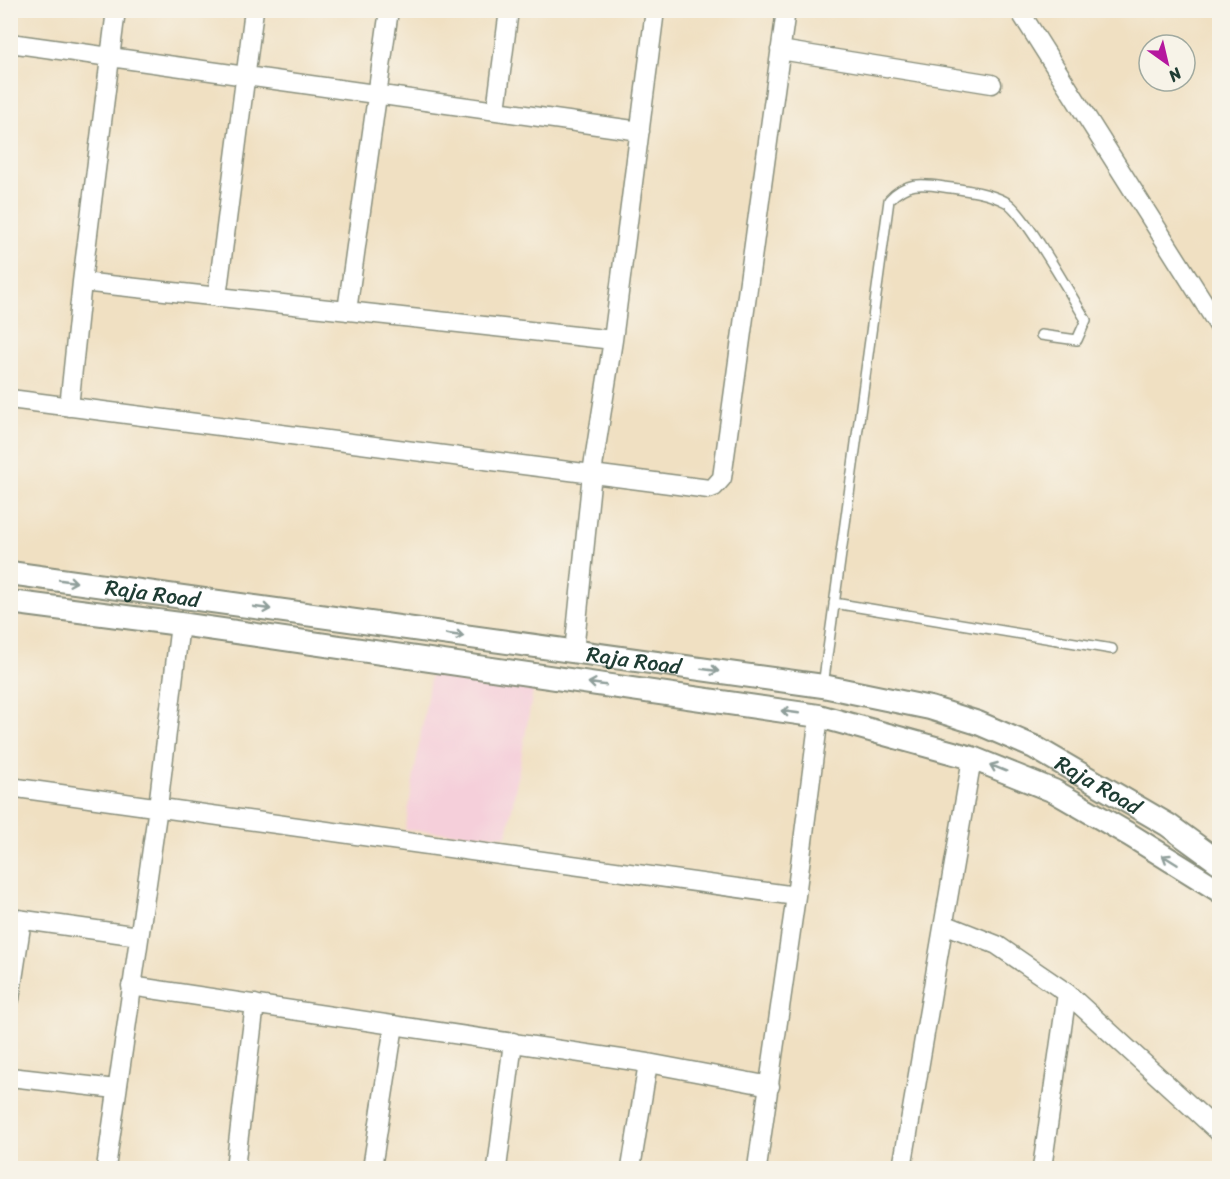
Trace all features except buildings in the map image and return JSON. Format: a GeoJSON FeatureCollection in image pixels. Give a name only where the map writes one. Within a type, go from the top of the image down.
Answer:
{"type":"FeatureCollection","features":[{"type":"Feature","properties":{"kind":"street"},"geometry":{"type":"LineString","coordinates":[[69,406],[116,10]]}},
{"type":"Feature","properties":{"kind":"street"},"geometry":{"type":"LineString","coordinates":[[217,297],[254,10]]}},
{"type":"Feature","properties":{"kind":"street"},"geometry":{"type":"LineString","coordinates":[[347,311],[389,10]]}},
{"type":"Feature","properties":{"kind":"street"},"geometry":{"type":"LineString","coordinates":[[496,110],[509,10]]}},
{"type":"Feature","properties":{"kind":"street"},"geometry":{"type":"LineString","coordinates":[[574,652],[592,472],[613,340],[655,10]]}},
{"type":"Feature","properties":{"kind":"street"},"geometry":{"type":"LineString","coordinates":[[10,399],[592,472],[709,489],[714,487],[722,478],[786,10]]}},
{"type":"Feature","properties":{"kind":"street"},"geometry":{"type":"LineString","coordinates":[[1018,10],[1220,328]]}},
{"type":"Feature","properties":{"kind":"street"},"geometry":{"type":"LineString","coordinates":[[10,43],[640,131]]}},
{"type":"Feature","properties":{"kind":"street"},"geometry":{"type":"LineString","coordinates":[[780,50],[992,84]]}},
{"type":"Feature","properties":{"kind":"street"},"geometry":{"type":"LineString","coordinates":[[82,282],[613,340]]}},
{"type":"Feature","properties":{"kind":"street","name":"Raja Road"},"geometry":{"type":"LineString","coordinates":[[10,573],[823,686],[930,708],[978,723],[1034,747],[1168,825],[1220,863]]}},
{"type":"Feature","properties":{"kind":"street","name":"Raja Road"},"geometry":{"type":"LineString","coordinates":[[10,602],[180,624],[819,716],[972,758],[1054,791],[1220,891]]}},
{"type":"Feature","properties":{"kind":"street"},"geometry":{"type":"LineString","coordinates":[[106,1168],[158,807],[180,624]]}},
{"type":"Feature","properties":{"kind":"street"},"geometry":{"type":"LineString","coordinates":[[757,1168],[819,716]]}},
{"type":"Feature","properties":{"kind":"street"},"geometry":{"type":"LineString","coordinates":[[902,1168],[972,758]]}},
{"type":"Feature","properties":{"kind":"street"},"geometry":{"type":"LineString","coordinates":[[10,787],[796,896]]}},
{"type":"Feature","properties":{"kind":"street"},"geometry":{"type":"LineString","coordinates":[[10,999],[16,919],[139,936]]}},
{"type":"Feature","properties":{"kind":"street"},"geometry":{"type":"LineString","coordinates":[[944,924],[997,945],[1067,993],[1220,1133]]}},
{"type":"Feature","properties":{"kind":"street"},"geometry":{"type":"LineString","coordinates":[[132,986],[648,1063],[770,1086]]}},
{"type":"Feature","properties":{"kind":"street"},"geometry":{"type":"LineString","coordinates":[[1042,1168],[1067,993]]}},
{"type":"Feature","properties":{"kind":"street"},"geometry":{"type":"LineString","coordinates":[[235,1168],[255,1004]]}},
{"type":"Feature","properties":{"kind":"street"},"geometry":{"type":"LineString","coordinates":[[372,1168],[394,1025]]}},
{"type":"Feature","properties":{"kind":"street"},"geometry":{"type":"LineString","coordinates":[[497,1168],[513,1042]]}},
{"type":"Feature","properties":{"kind":"street"},"geometry":{"type":"LineString","coordinates":[[631,1168],[648,1063]]}},
{"type":"Feature","properties":{"kind":"street"},"geometry":{"type":"LineString","coordinates":[[10,1077],[116,1089]]}},
{"type":"Feature","properties":{"kind":"lane"},"geometry":{"type":"LineString","coordinates":[[823,686],[889,200],[897,191],[919,183],[982,193],[1009,202],[1027,225],[1086,321],[1077,340],[1041,335]]}},
{"type":"Feature","properties":{"kind":"lane"},"geometry":{"type":"LineString","coordinates":[[834,603],[1112,649]]}},
{"type":"Feature","properties":{"kind":"shaded area"},"geometry":{"type":"Polygon","coordinates":[[[433,660],[536,675],[507,836],[405,830],[433,660]]]}}]}
